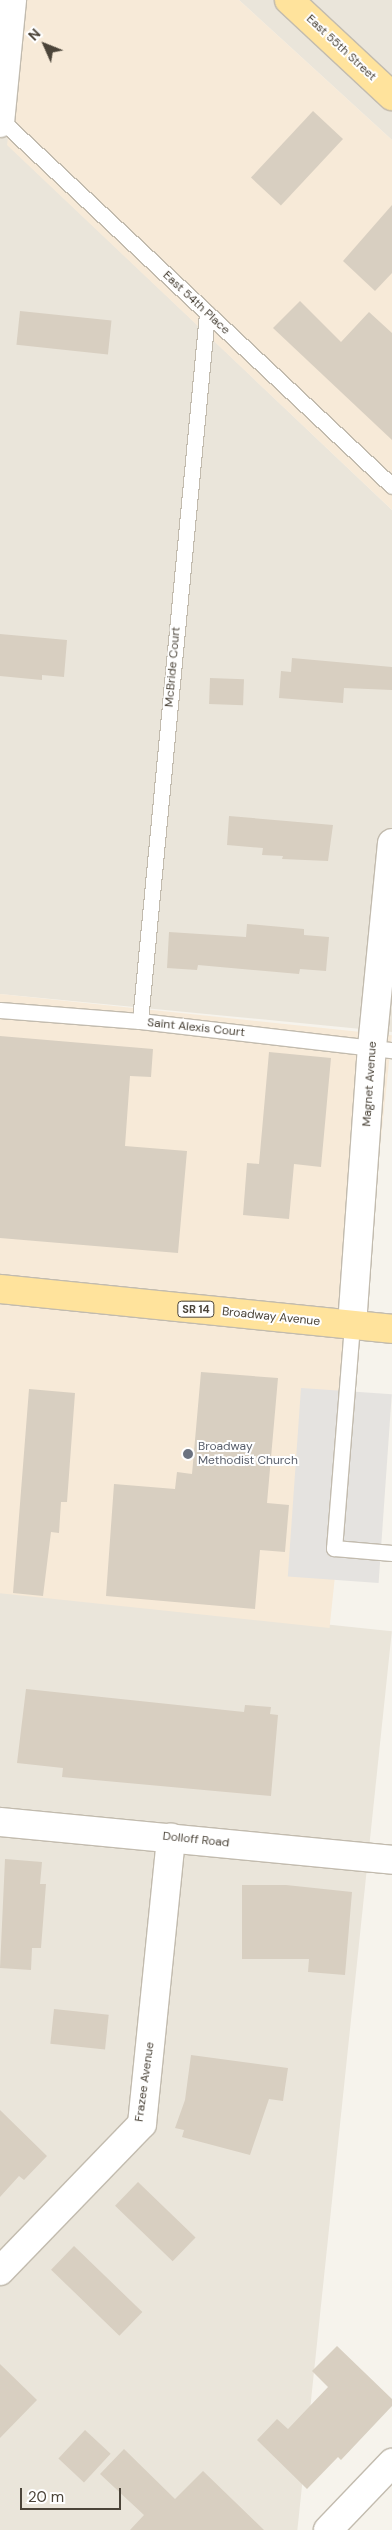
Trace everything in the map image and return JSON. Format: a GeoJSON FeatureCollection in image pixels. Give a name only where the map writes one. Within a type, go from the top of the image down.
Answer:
{"type":"FeatureCollection","features":[{"type":"Feature","properties":{"kind":"main road","name":"East 55th Street"},"geometry":{"type":"LineString","coordinates":[[289,0],[392,96]]}},
{"type":"Feature","properties":{"kind":"main road","name":"Broadway Avenue"},"geometry":{"type":"LineString","coordinates":[[0,1289],[392,1328]]}},
{"type":"Feature","properties":{"kind":"street"},"geometry":{"type":"LineString","coordinates":[[0,121],[12,0]]}},
{"type":"Feature","properties":{"kind":"street","name":"Magnet Avenue"},"geometry":{"type":"LineString","coordinates":[[352,1325],[382,1048],[392,842]]}},
{"type":"Feature","properties":{"kind":"street","name":"Dolloff Road"},"geometry":{"type":"LineString","coordinates":[[0,1822],[171,1837],[392,1860]]}},
{"type":"Feature","properties":{"kind":"street","name":"Frazee Avenue"},"geometry":{"type":"LineString","coordinates":[[0,2271],[142,2124],[171,1837]]}},
{"type":"Feature","properties":{"kind":"street"},"geometry":{"type":"LineString","coordinates":[[328,2530],[392,2463]]}},
{"type":"Feature","properties":{"kind":"lane","name":"East 54th Place"},"geometry":{"type":"LineString","coordinates":[[0,121],[392,486]]}},
{"type":"Feature","properties":{"kind":"lane","name":"McBride Court"},"geometry":{"type":"LineString","coordinates":[[140,1021],[207,313]]}},
{"type":"Feature","properties":{"kind":"lane","name":"Saint Alexis Court"},"geometry":{"type":"LineString","coordinates":[[0,1010],[140,1021],[382,1048]]}},
{"type":"Feature","properties":{"kind":"lane"},"geometry":{"type":"LineString","coordinates":[[352,1325],[334,1548],[392,1552]]}},
{"type":"Feature","properties":{"kind":"shaded area"},"geometry":{"type":"Polygon","coordinates":[[[0,0],[13,150],[392,510],[392,1032],[0,994],[0,0]]]}},
{"type":"Feature","properties":{"kind":"shaded area"},"geometry":{"type":"Polygon","coordinates":[[[25,0],[239,0],[392,140],[392,510],[7,145],[25,0]]]}},
{"type":"Feature","properties":{"kind":"shaded area"},"geometry":{"type":"Polygon","coordinates":[[[239,0],[392,0],[392,140],[239,0]]]}},
{"type":"Feature","properties":{"kind":"shaded area"},"geometry":{"type":"Polygon","coordinates":[[[0,994],[392,1035],[330,1628],[0,1593],[0,994]]]}},
{"type":"Feature","properties":{"kind":"shaded area"},"geometry":{"type":"Polygon","coordinates":[[[301,1388],[392,1394],[379,1583],[288,1577],[301,1388]]]}},
{"type":"Feature","properties":{"kind":"shaded area"},"geometry":{"type":"Polygon","coordinates":[[[0,1590],[392,1631],[297,2530],[0,2530],[0,1590]]]}},
{"type":"Feature","properties":{"kind":"building"},"geometry":{"type":"Polygon","coordinates":[[[313,111],[343,139],[281,206],[251,178],[313,111]]]}},
{"type":"Feature","properties":{"kind":"building"},"geometry":{"type":"Polygon","coordinates":[[[392,205],[392,273],[375,291],[343,261],[392,205]]]}},
{"type":"Feature","properties":{"kind":"building"},"geometry":{"type":"Polygon","coordinates":[[[300,301],[341,342],[369,312],[392,333],[392,440],[273,328],[300,301]]]}},
{"type":"Feature","properties":{"kind":"building"},"geometry":{"type":"Polygon","coordinates":[[[20,311],[111,321],[108,354],[16,345],[20,311]]]}},
{"type":"Feature","properties":{"kind":"building"},"geometry":{"type":"Polygon","coordinates":[[[0,634],[67,640],[64,677],[42,675],[42,680],[0,676],[0,634]]]}},
{"type":"Feature","properties":{"kind":"building"},"geometry":{"type":"Polygon","coordinates":[[[292,658],[392,667],[392,690],[344,688],[343,703],[279,698],[281,671],[291,672],[292,658]]]}},
{"type":"Feature","properties":{"kind":"building"},"geometry":{"type":"Polygon","coordinates":[[[210,678],[244,679],[243,705],[209,704],[210,678]]]}},
{"type":"Feature","properties":{"kind":"building"},"geometry":{"type":"Polygon","coordinates":[[[229,816],[333,825],[328,861],[282,859],[283,856],[262,855],[263,848],[227,845],[229,816]]]}},
{"type":"Feature","properties":{"kind":"building"},"geometry":{"type":"Polygon","coordinates":[[[247,924],[304,929],[304,935],[329,937],[326,971],[300,969],[299,974],[198,965],[197,970],[167,968],[169,932],[246,937],[247,924]]]}},
{"type":"Feature","properties":{"kind":"building"},"geometry":{"type":"Polygon","coordinates":[[[0,1036],[153,1049],[151,1077],[130,1076],[125,1146],[187,1151],[178,1253],[0,1238],[0,1036]]]}},
{"type":"Feature","properties":{"kind":"building"},"geometry":{"type":"Polygon","coordinates":[[[269,1052],[331,1058],[321,1167],[294,1164],[289,1219],[243,1215],[247,1163],[259,1164],[269,1052]]]}},
{"type":"Feature","properties":{"kind":"building"},"geometry":{"type":"Polygon","coordinates":[[[201,1372],[278,1378],[267,1503],[289,1505],[285,1552],[260,1550],[255,1609],[106,1596],[114,1484],[175,1489],[177,1472],[192,1474],[201,1372]]]}},
{"type":"Feature","properties":{"kind":"building"},"geometry":{"type":"Polygon","coordinates":[[[29,1389],[75,1393],[67,1502],[61,1502],[59,1533],[51,1532],[43,1596],[13,1593],[29,1389]]]}},
{"type":"Feature","properties":{"kind":"building"},"geometry":{"type":"Polygon","coordinates":[[[26,1689],[244,1712],[245,1705],[271,1707],[270,1714],[278,1715],[271,1796],[62,1777],[63,1768],[17,1763],[26,1689]]]}},
{"type":"Feature","properties":{"kind":"building"},"geometry":{"type":"Polygon","coordinates":[[[5,1859],[42,1862],[40,1884],[46,1884],[41,1948],[32,1948],[31,1970],[0,1968],[5,1859]]]}},
{"type":"Feature","properties":{"kind":"building"},"geometry":{"type":"Polygon","coordinates":[[[242,1885],[286,1885],[352,1892],[345,1975],[308,1972],[309,1959],[242,1959],[242,1885]]]}},
{"type":"Feature","properties":{"kind":"building"},"geometry":{"type":"Polygon","coordinates":[[[54,2009],[109,2015],[105,2050],[50,2044],[54,2009]]]}},
{"type":"Feature","properties":{"kind":"building"},"geometry":{"type":"Polygon","coordinates":[[[191,2055],[288,2068],[283,2101],[269,2099],[250,2155],[182,2137],[184,2130],[175,2128],[185,2100],[191,2055]]]}},
{"type":"Feature","properties":{"kind":"building"},"geometry":{"type":"Polygon","coordinates":[[[0,2110],[47,2156],[24,2180],[19,2176],[0,2197],[0,2110]]]}},
{"type":"Feature","properties":{"kind":"building"},"geometry":{"type":"Polygon","coordinates":[[[138,2182],[196,2238],[173,2261],[115,2206],[138,2182]]]}},
{"type":"Feature","properties":{"kind":"building"},"geometry":{"type":"Polygon","coordinates":[[[74,2246],[142,2312],[119,2336],[51,2270],[74,2246]]]}},
{"type":"Feature","properties":{"kind":"building"},"geometry":{"type":"Polygon","coordinates":[[[337,2346],[392,2399],[392,2406],[341,2460],[338,2457],[307,2489],[257,2440],[277,2419],[288,2429],[328,2387],[312,2371],[337,2346]]]}},
{"type":"Feature","properties":{"kind":"building"},"geometry":{"type":"Polygon","coordinates":[[[0,2364],[37,2400],[0,2438],[0,2364]]]}},
{"type":"Feature","properties":{"kind":"building"},"geometry":{"type":"Polygon","coordinates":[[[85,2430],[111,2454],[84,2482],[58,2459],[85,2430]]]}},
{"type":"Feature","properties":{"kind":"building"},"geometry":{"type":"Polygon","coordinates":[[[124,2449],[175,2499],[203,2471],[264,2530],[130,2530],[144,2515],[100,2474],[124,2449]]]}},
{"type":"Feature","properties":{"kind":"place","name":"Broadway Methodist Church"},"geometry":{"type":"Point","coordinates":[188,1454]}}]}
